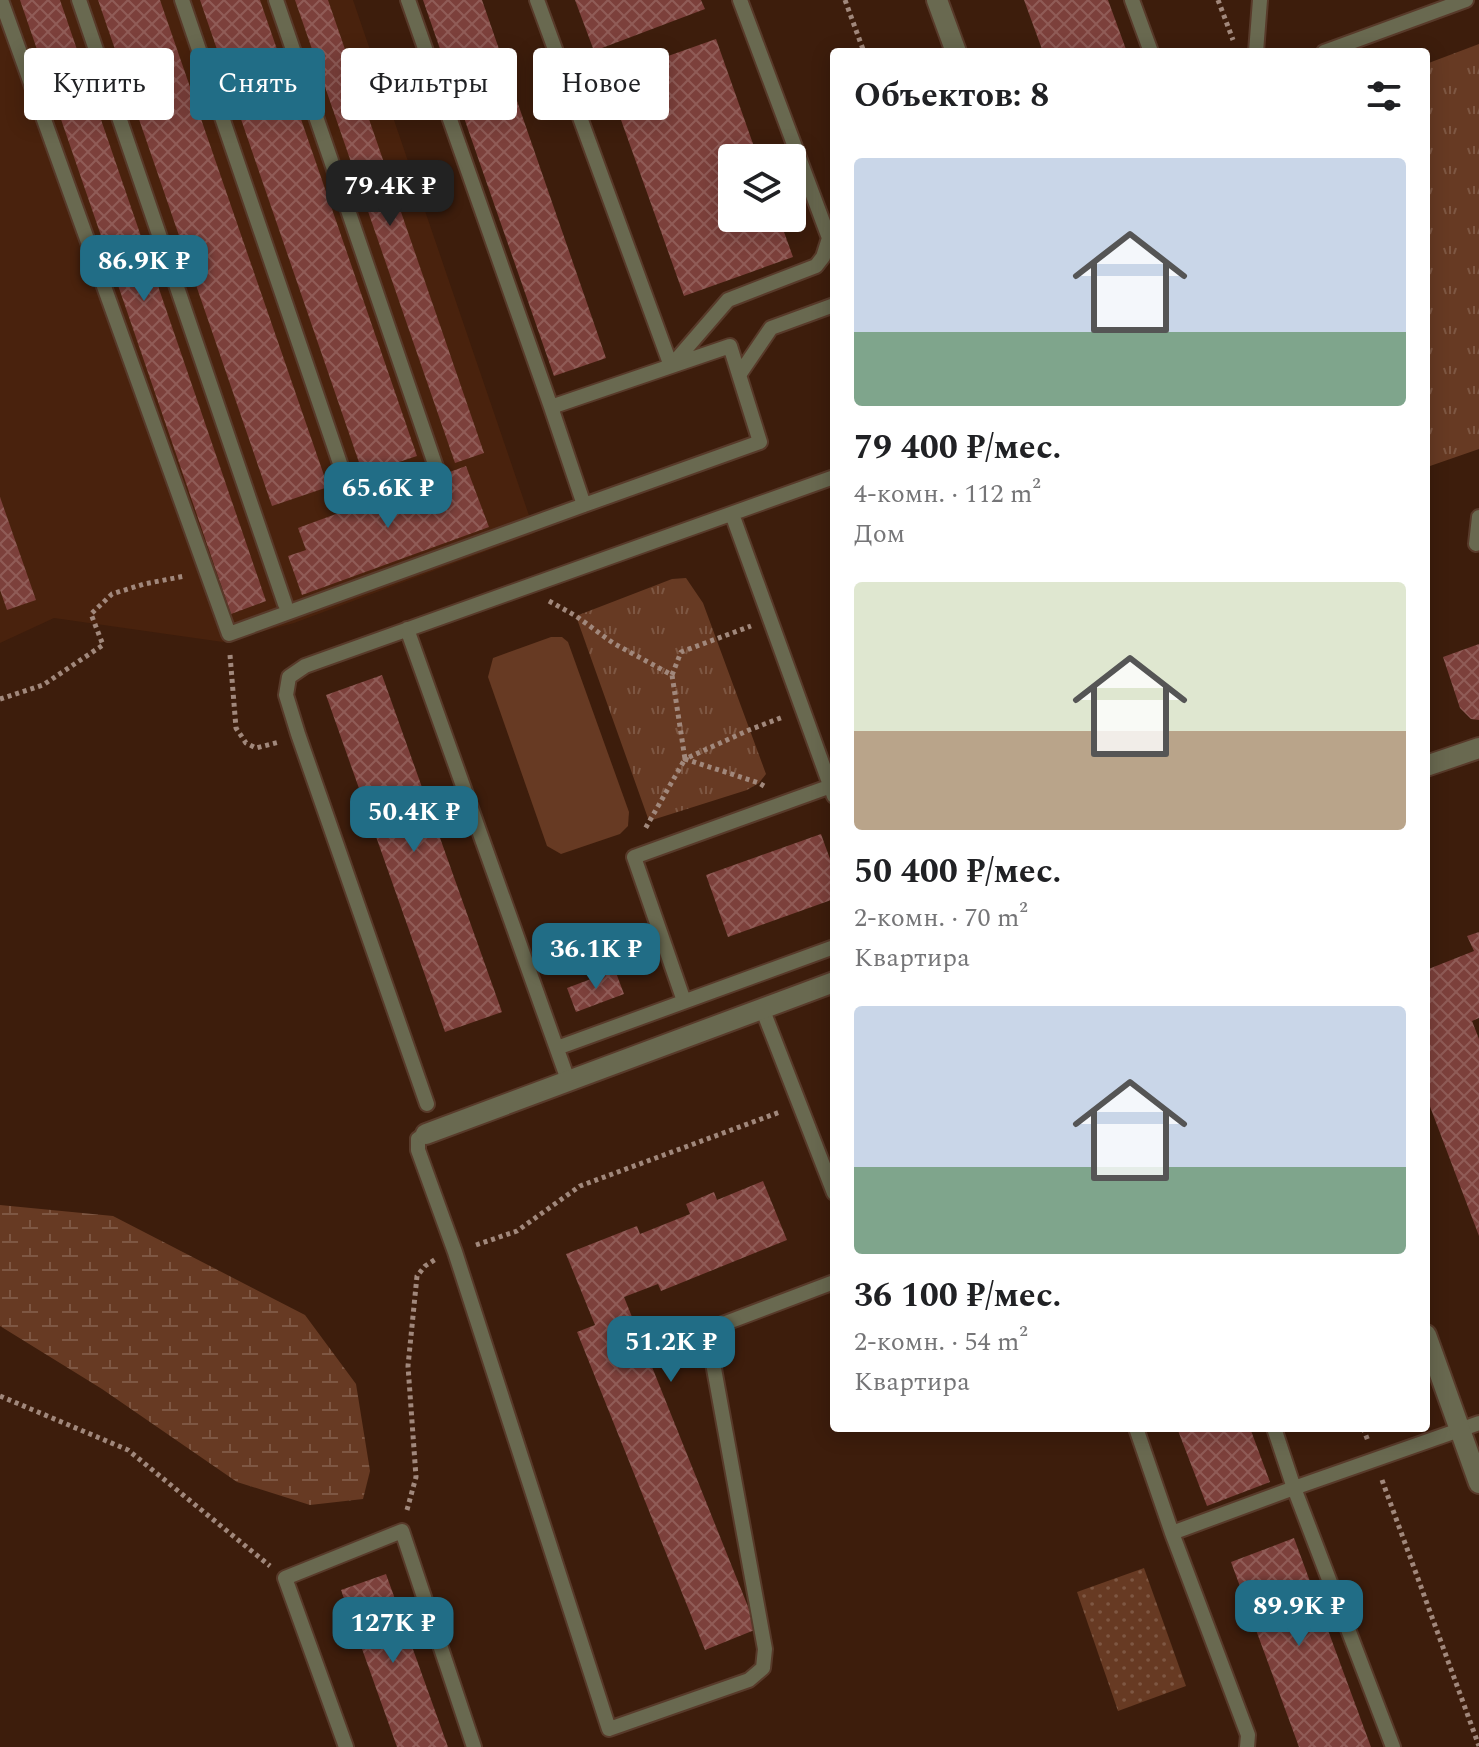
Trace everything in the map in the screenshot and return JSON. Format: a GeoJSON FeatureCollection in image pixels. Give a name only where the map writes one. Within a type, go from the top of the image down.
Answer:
{"type":"FeatureCollection","features":[{"type":"Feature","properties":{"kind":"street"},"geometry":{"type":"LineString","coordinates":[[937,0],[955,48]]}},
{"type":"Feature","properties":{"kind":"street"},"geometry":{"type":"LineString","coordinates":[[1430,765],[1479,748]]}},
{"type":"Feature","properties":{"kind":"street"},"geometry":{"type":"LineString","coordinates":[[426,1134],[830,983]]}},
{"type":"Feature","properties":{"kind":"street"},"geometry":{"type":"LineString","coordinates":[[1430,1343],[1470,1427],[1479,1483]]}},
{"type":"Feature","properties":{"kind":"lane"},"geometry":{"type":"LineString","coordinates":[[1,0],[229,634],[760,442],[730,346],[551,407]]}},
{"type":"Feature","properties":{"kind":"lane"},"geometry":{"type":"LineString","coordinates":[[79,0],[285,604]]}},
{"type":"Feature","properties":{"kind":"lane"},"geometry":{"type":"LineString","coordinates":[[182,0],[346,481]]}},
{"type":"Feature","properties":{"kind":"lane"},"geometry":{"type":"LineString","coordinates":[[276,0],[436,467]]}},
{"type":"Feature","properties":{"kind":"lane"},"geometry":{"type":"LineString","coordinates":[[408,0],[584,505]]}},
{"type":"Feature","properties":{"kind":"lane"},"geometry":{"type":"LineString","coordinates":[[537,0],[671,366]]}},
{"type":"Feature","properties":{"kind":"lane"},"geometry":{"type":"LineString","coordinates":[[740,0],[830,234]]}},
{"type":"Feature","properties":{"kind":"lane"},"geometry":{"type":"LineString","coordinates":[[1132,0],[1150,48]]}},
{"type":"Feature","properties":{"kind":"lane"},"geometry":{"type":"LineString","coordinates":[[1256,48],[1260,0]]}},
{"type":"Feature","properties":{"kind":"lane"},"geometry":{"type":"LineString","coordinates":[[1335,48],[1466,0]]}},
{"type":"Feature","properties":{"kind":"lane"},"geometry":{"type":"LineString","coordinates":[[671,366],[728,300],[816,266],[830,240]]}},
{"type":"Feature","properties":{"kind":"lane"},"geometry":{"type":"LineString","coordinates":[[739,375],[771,328],[830,306]]}},
{"type":"Feature","properties":{"kind":"lane"},"geometry":{"type":"LineString","coordinates":[[427,1104],[298,734],[286,695],[289,677],[305,666],[830,478]]}},
{"type":"Feature","properties":{"kind":"lane"},"geometry":{"type":"LineString","coordinates":[[732,514],[830,785]]}},
{"type":"Feature","properties":{"kind":"lane"},"geometry":{"type":"LineString","coordinates":[[1478,547],[1479,517]]}},
{"type":"Feature","properties":{"kind":"lane"},"geometry":{"type":"LineString","coordinates":[[407,629],[568,1080]]}},
{"type":"Feature","properties":{"kind":"lane"},"geometry":{"type":"LineString","coordinates":[[684,1001],[634,857],[787,802],[830,791]]}},
{"type":"Feature","properties":{"kind":"lane"},"geometry":{"type":"LineString","coordinates":[[557,1048],[830,948]]}},
{"type":"Feature","properties":{"kind":"lane"},"geometry":{"type":"LineString","coordinates":[[762,1008],[830,1183]]}},
{"type":"Feature","properties":{"kind":"lane"},"geometry":{"type":"LineString","coordinates":[[426,1134],[418,1139],[418,1150],[455,1252],[609,1729],[749,1680],[763,1668],[765,1649],[707,1330],[830,1284]]}},
{"type":"Feature","properties":{"kind":"lane"},"geometry":{"type":"LineString","coordinates":[[1172,1533],[1470,1427]]}},
{"type":"Feature","properties":{"kind":"lane"},"geometry":{"type":"LineString","coordinates":[[1137,1432],[1248,1735],[1247,1747]]}},
{"type":"Feature","properties":{"kind":"lane"},"geometry":{"type":"LineString","coordinates":[[1275,1432],[1393,1747]]}},
{"type":"Feature","properties":{"kind":"lane"},"geometry":{"type":"LineString","coordinates":[[346,1747],[285,1578],[402,1531],[474,1747]]}},
{"type":"Feature","properties":{"kind":"path"},"geometry":{"type":"LineString","coordinates":[[845,0],[863,48]]}},
{"type":"Feature","properties":{"kind":"path"},"geometry":{"type":"LineString","coordinates":[[1218,0],[1236,48]]}},
{"type":"Feature","properties":{"kind":"path"},"geometry":{"type":"LineString","coordinates":[[0,699],[43,685],[103,645],[91,614],[112,594],[144,584],[207,574]]}},
{"type":"Feature","properties":{"kind":"path"},"geometry":{"type":"LineString","coordinates":[[523,588],[576,616],[613,643],[672,675]]}},
{"type":"Feature","properties":{"kind":"path"},"geometry":{"type":"LineString","coordinates":[[685,759],[672,675],[681,652],[770,619]]}},
{"type":"Feature","properties":{"kind":"path"},"geometry":{"type":"LineString","coordinates":[[229,634],[236,728],[246,743],[256,748],[298,734]]}},
{"type":"Feature","properties":{"kind":"path"},"geometry":{"type":"LineString","coordinates":[[634,857],[649,821],[685,759],[803,710]]}},
{"type":"Feature","properties":{"kind":"path"},"geometry":{"type":"LineString","coordinates":[[685,759],[759,783],[787,802]]}},
{"type":"Feature","properties":{"kind":"path"},"geometry":{"type":"LineString","coordinates":[[402,1531],[416,1477],[408,1366],[417,1276],[425,1266],[436,1259],[517,1231],[580,1186],[800,1105]]}},
{"type":"Feature","properties":{"kind":"path"},"geometry":{"type":"LineString","coordinates":[[0,1396],[128,1450],[285,1578]]}},
{"type":"Feature","properties":{"kind":"path"},"geometry":{"type":"LineString","coordinates":[[1365,1432],[1479,1746]]}},
{"type":"Feature","properties":{"kind":"shaded area"},"geometry":{"type":"Polygon","coordinates":[[[0,0],[353,0],[369,48],[341,48],[341,120],[394,120],[535,533],[294,623],[223,642],[54,618],[0,643],[0,0]]]}},
{"type":"Feature","properties":{"kind":"green space"},"geometry":{"type":"Polygon","coordinates":[[[1479,44],[1479,449],[1430,466],[1430,62],[1479,44]]]}},
{"type":"Feature","properties":{"kind":"green space"},"geometry":{"type":"Polygon","coordinates":[[[686,578],[703,603],[766,774],[747,790],[649,821],[576,616],[672,579],[686,578]]]}},
{"type":"Feature","properties":{"kind":"green space"},"geometry":{"type":"Polygon","coordinates":[[[551,637],[562,637],[568,642],[629,812],[628,826],[620,834],[561,854],[547,846],[488,677],[493,658],[551,637]]]}},
{"type":"Feature","properties":{"kind":"green space"},"geometry":{"type":"Polygon","coordinates":[[[0,1205],[113,1216],[305,1315],[356,1384],[370,1471],[363,1499],[310,1505],[237,1482],[102,1389],[0,1326],[0,1205]]]}},
{"type":"Feature","properties":{"kind":"green space"},"geometry":{"type":"Polygon","coordinates":[[[1144,1568],[1186,1686],[1118,1711],[1077,1592],[1144,1568]]]}},
{"type":"Feature","properties":{"kind":"building"},"geometry":{"type":"Polygon","coordinates":[[[20,0],[60,0],[76,48],[36,48],[20,0]]]}},
{"type":"Feature","properties":{"kind":"building"},"geometry":{"type":"Polygon","coordinates":[[[98,0],[160,0],[190,87],[190,120],[201,120],[328,487],[272,506],[139,120],[174,120],[174,48],[115,48],[98,0]]]}},
{"type":"Feature","properties":{"kind":"building"},"geometry":{"type":"Polygon","coordinates":[[[200,0],[260,0],[277,48],[217,48],[200,0]]]}},
{"type":"Feature","properties":{"kind":"building"},"geometry":{"type":"Polygon","coordinates":[[[295,0],[328,0],[345,48],[341,48],[341,120],[369,120],[484,453],[455,463],[325,87],[325,48],[312,48],[295,0]]]}},
{"type":"Feature","properties":{"kind":"building"},"geometry":{"type":"Polygon","coordinates":[[[423,0],[482,0],[499,48],[440,48],[423,0]]]}},
{"type":"Feature","properties":{"kind":"building"},"geometry":{"type":"Polygon","coordinates":[[[575,0],[701,0],[705,9],[602,48],[593,48],[575,0]]]}},
{"type":"Feature","properties":{"kind":"building"},"geometry":{"type":"Polygon","coordinates":[[[1024,0],[1108,0],[1126,48],[1042,48],[1024,0]]]}},
{"type":"Feature","properties":{"kind":"building"},"geometry":{"type":"Polygon","coordinates":[[[716,39],[753,144],[718,144],[718,232],[784,232],[793,257],[684,296],[621,120],[669,120],[669,56],[716,39]]]}},
{"type":"Feature","properties":{"kind":"building"},"geometry":{"type":"Polygon","coordinates":[[[517,101],[606,358],[554,376],[465,120],[517,120],[517,101]]]}},
{"type":"Feature","properties":{"kind":"building"},"geometry":{"type":"Polygon","coordinates":[[[61,120],[101,120],[266,601],[231,614],[61,120]]]}},
{"type":"Feature","properties":{"kind":"building"},"geometry":{"type":"Polygon","coordinates":[[[241,120],[301,120],[417,456],[363,474],[241,120]]]}},
{"type":"Feature","properties":{"kind":"building"},"geometry":{"type":"Polygon","coordinates":[[[466,466],[489,527],[302,595],[288,556],[306,550],[298,528],[466,466]]]}},
{"type":"Feature","properties":{"kind":"building"},"geometry":{"type":"Polygon","coordinates":[[[0,497],[36,600],[7,610],[0,590],[0,497]]]}},
{"type":"Feature","properties":{"kind":"building"},"geometry":{"type":"Polygon","coordinates":[[[1479,644],[1479,720],[1471,719],[1460,708],[1443,657],[1479,644]]]}},
{"type":"Feature","properties":{"kind":"building"},"geometry":{"type":"Polygon","coordinates":[[[382,675],[502,1012],[445,1032],[326,695],[382,675]]]}},
{"type":"Feature","properties":{"kind":"building"},"geometry":{"type":"Polygon","coordinates":[[[821,834],[830,859],[830,900],[728,937],[706,875],[821,834]]]}},
{"type":"Feature","properties":{"kind":"building"},"geometry":{"type":"Polygon","coordinates":[[[1479,932],[1479,1018],[1472,1021],[1479,1039],[1479,1236],[1430,1107],[1430,968],[1474,951],[1467,936],[1479,932]]]}},
{"type":"Feature","properties":{"kind":"building"},"geometry":{"type":"Polygon","coordinates":[[[615,970],[624,994],[576,1012],[567,988],[615,970]]]}},
{"type":"Feature","properties":{"kind":"building"},"geometry":{"type":"Polygon","coordinates":[[[763,1181],[787,1240],[661,1291],[658,1284],[624,1297],[757,1629],[705,1650],[577,1332],[595,1325],[566,1254],[637,1226],[640,1234],[690,1214],[686,1204],[714,1192],[717,1200],[763,1181]]]}},
{"type":"Feature","properties":{"kind":"building"},"geometry":{"type":"Polygon","coordinates":[[[1179,1432],[1251,1432],[1270,1482],[1207,1506],[1179,1432]]]}},
{"type":"Feature","properties":{"kind":"building"},"geometry":{"type":"Polygon","coordinates":[[[1294,1538],[1371,1747],[1299,1747],[1231,1562],[1294,1538]]]}},
{"type":"Feature","properties":{"kind":"building"},"geometry":{"type":"Polygon","coordinates":[[[386,1574],[448,1747],[397,1747],[341,1590],[386,1574]]]}}]}
